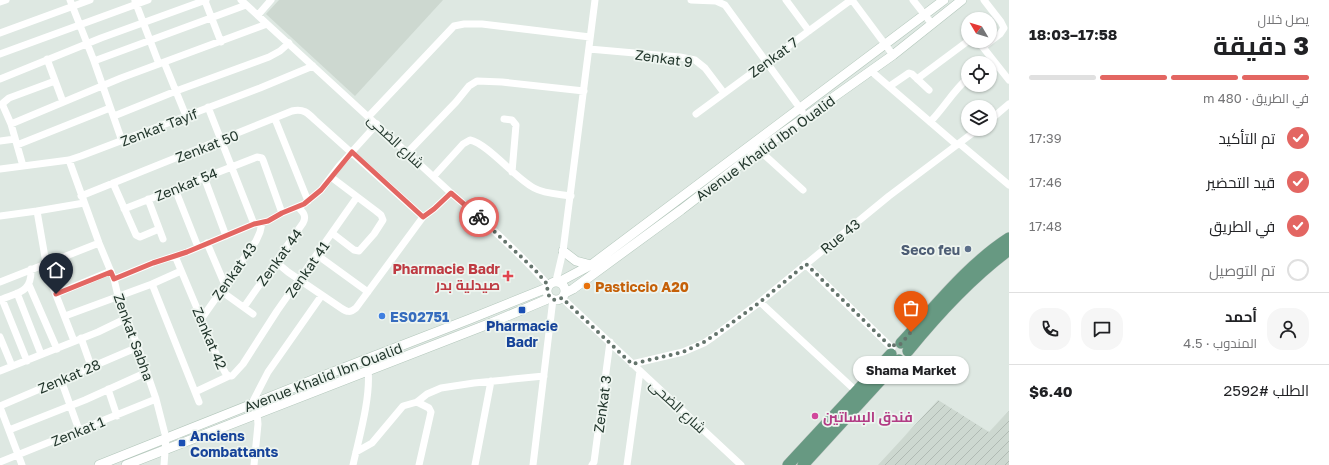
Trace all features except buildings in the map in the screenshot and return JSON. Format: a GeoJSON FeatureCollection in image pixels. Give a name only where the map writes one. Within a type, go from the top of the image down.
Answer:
{"type":"FeatureCollection","features":[{"type":"Feature","properties":{"kind":"main road","name":"Avenue Khalid Ibn Oualid"},"geometry":{"type":"LineString","coordinates":[[126,465],[558,297],[578,285],[681,210],[759,150],[764,141],[800,108],[944,0]]}},
{"type":"Feature","properties":{"kind":"main road","name":"Avenue Khalid Ibn Oualid"},"geometry":{"type":"LineString","coordinates":[[99,465],[314,379],[470,319],[553,284],[591,265],[764,141],[807,117],[893,55],[962,0]]}},
{"type":"Feature","properties":{"kind":"main road"},"geometry":{"type":"LineString","coordinates":[[788,465],[856,391],[898,351],[946,301],[980,259],[1009,238]]}},
{"type":"Feature","properties":{"kind":"main road"},"geometry":{"type":"LineString","coordinates":[[946,301],[1009,250]]}},
{"type":"Feature","properties":{"kind":"main road"},"geometry":{"type":"LineString","coordinates":[[563,251],[576,261],[591,265]]}},
{"type":"Feature","properties":{"kind":"main road"},"geometry":{"type":"LineString","coordinates":[[553,284],[564,285],[558,297],[547,294],[553,284]]}},
{"type":"Feature","properties":{"kind":"main road"},"geometry":{"type":"LineString","coordinates":[[803,465],[898,351]]}},
{"type":"Feature","properties":{"kind":"street"},"geometry":{"type":"LineString","coordinates":[[0,2],[6,0]]}},
{"type":"Feature","properties":{"kind":"street"},"geometry":{"type":"LineString","coordinates":[[0,32],[72,3],[90,0]]}},
{"type":"Feature","properties":{"kind":"street"},"geometry":{"type":"LineString","coordinates":[[0,54],[136,2],[148,0]]}},
{"type":"Feature","properties":{"kind":"street"},"geometry":{"type":"LineString","coordinates":[[0,79],[143,22],[205,0],[221,42]]}},
{"type":"Feature","properties":{"kind":"street"},"geometry":{"type":"LineString","coordinates":[[258,15],[271,0]]}},
{"type":"Feature","properties":{"kind":"street"},"geometry":{"type":"LineString","coordinates":[[553,284],[563,251],[595,0]]}},
{"type":"Feature","properties":{"kind":"street"},"geometry":{"type":"LineString","coordinates":[[691,0],[716,2],[725,5],[807,117]]}},
{"type":"Feature","properties":{"kind":"street"},"geometry":{"type":"LineString","coordinates":[[786,0],[808,31]]}},
{"type":"Feature","properties":{"kind":"street"},"geometry":{"type":"LineString","coordinates":[[851,0],[893,55]]}},
{"type":"Feature","properties":{"kind":"street","name":"Zenkat 7"},"geometry":{"type":"LineString","coordinates":[[696,114],[851,0]]}},
{"type":"Feature","properties":{"kind":"street"},"geometry":{"type":"LineString","coordinates":[[913,0],[932,24]]}},
{"type":"Feature","properties":{"kind":"street"},"geometry":{"type":"LineString","coordinates":[[984,0],[993,12]]}},
{"type":"Feature","properties":{"kind":"street"},"geometry":{"type":"LineString","coordinates":[[136,2],[150,40],[176,92],[186,116]]}},
{"type":"Feature","properties":{"kind":"street"},"geometry":{"type":"LineString","coordinates":[[72,3],[122,141]]}},
{"type":"Feature","properties":{"kind":"street"},"geometry":{"type":"LineString","coordinates":[[94,61],[212,18],[243,3]]}},
{"type":"Feature","properties":{"kind":"street","name":"شارع الضحى"},"geometry":{"type":"LineString","coordinates":[[243,3],[289,43],[451,193],[553,284]]}},
{"type":"Feature","properties":{"kind":"street"},"geometry":{"type":"LineString","coordinates":[[997,17],[1004,28],[997,36]]}},
{"type":"Feature","properties":{"kind":"street"},"geometry":{"type":"LineString","coordinates":[[11,124],[102,86],[267,24]]}},
{"type":"Feature","properties":{"kind":"street"},"geometry":{"type":"LineString","coordinates":[[369,116],[454,26],[464,24],[482,24],[590,37]]}},
{"type":"Feature","properties":{"kind":"street"},"geometry":{"type":"LineString","coordinates":[[114,116],[268,57],[280,51],[289,43]]}},
{"type":"Feature","properties":{"kind":"street"},"geometry":{"type":"LineString","coordinates":[[917,79],[961,46]]}},
{"type":"Feature","properties":{"kind":"street","name":"Zenkat 9"},"geometry":{"type":"LineString","coordinates":[[589,49],[680,57],[694,60],[705,68],[724,93]]}},
{"type":"Feature","properties":{"kind":"street"},"geometry":{"type":"LineString","coordinates":[[47,59],[63,102]]}},
{"type":"Feature","properties":{"kind":"street","name":"Zenkat Tayif"},"geometry":{"type":"LineString","coordinates":[[0,169],[69,160],[260,88],[313,66]]}},
{"type":"Feature","properties":{"kind":"street"},"geometry":{"type":"LineString","coordinates":[[997,68],[1009,80]]}},
{"type":"Feature","properties":{"kind":"street"},"geometry":{"type":"LineString","coordinates":[[871,71],[930,122],[1009,185]]}},
{"type":"Feature","properties":{"kind":"street"},"geometry":{"type":"LineString","coordinates":[[890,86],[907,73],[910,73],[929,90]]}},
{"type":"Feature","properties":{"kind":"street"},"geometry":{"type":"LineString","coordinates":[[408,152],[456,102],[468,86],[477,81],[482,80],[584,91]]}},
{"type":"Feature","properties":{"kind":"street"},"geometry":{"type":"LineString","coordinates":[[23,166],[11,124],[2,110],[2,101],[55,81]]}},
{"type":"Feature","properties":{"kind":"street"},"geometry":{"type":"LineString","coordinates":[[930,122],[961,84]]}},
{"type":"Feature","properties":{"kind":"street"},"geometry":{"type":"LineString","coordinates":[[997,114],[1009,104]]}},
{"type":"Feature","properties":{"kind":"street"},"geometry":{"type":"LineString","coordinates":[[208,107],[254,224]]}},
{"type":"Feature","properties":{"kind":"street"},"geometry":{"type":"LineString","coordinates":[[0,141],[16,142],[110,108]]}},
{"type":"Feature","properties":{"kind":"street","name":"Zenkat 50"},"geometry":{"type":"LineString","coordinates":[[0,216],[37,211],[83,200],[113,183],[292,111],[301,109],[309,114],[352,152]]}},
{"type":"Feature","properties":{"kind":"street"},"geometry":{"type":"LineString","coordinates":[[275,119],[308,201]]}},
{"type":"Feature","properties":{"kind":"street"},"geometry":{"type":"LineString","coordinates":[[504,119],[513,121],[516,128],[512,172]]}},
{"type":"Feature","properties":{"kind":"street"},"geometry":{"type":"LineString","coordinates":[[114,279],[254,224],[262,223],[298,207],[321,190],[377,124]]}},
{"type":"Feature","properties":{"kind":"street","name":"Rue 43"},"geometry":{"type":"LineString","coordinates":[[632,364],[683,352],[704,342],[722,330],[760,302],[889,196],[969,136]]}},
{"type":"Feature","properties":{"kind":"street"},"geometry":{"type":"LineString","coordinates":[[434,176],[463,144],[470,140],[485,148],[520,179],[539,190],[570,196]]}},
{"type":"Feature","properties":{"kind":"street"},"geometry":{"type":"LineString","coordinates":[[759,150],[803,190]]}},
{"type":"Feature","properties":{"kind":"street"},"geometry":{"type":"LineString","coordinates":[[352,152],[423,217]]}},
{"type":"Feature","properties":{"kind":"street","name":"Zenkat 54"},"geometry":{"type":"LineString","coordinates":[[124,209],[257,157],[262,158],[282,213]]}},
{"type":"Feature","properties":{"kind":"street","name":"Zenkat Sabha"},"geometry":{"type":"LineString","coordinates":[[69,160],[99,243],[114,279],[118,296],[156,399],[166,438],[164,465]]}},
{"type":"Feature","properties":{"kind":"street"},"geometry":{"type":"LineString","coordinates":[[204,177],[226,236]]}},
{"type":"Feature","properties":{"kind":"street"},"geometry":{"type":"LineString","coordinates":[[331,177],[381,216],[383,220],[363,248],[359,251],[354,250],[332,233]]}},
{"type":"Feature","properties":{"kind":"street"},"geometry":{"type":"LineString","coordinates":[[113,183],[134,233],[138,237],[159,229]]}},
{"type":"Feature","properties":{"kind":"street"},"geometry":{"type":"LineString","coordinates":[[175,188],[198,247]]}},
{"type":"Feature","properties":{"kind":"street"},"geometry":{"type":"LineString","coordinates":[[276,262],[299,280],[341,308],[350,312],[356,308],[423,217],[451,193]]}},
{"type":"Feature","properties":{"kind":"street","name":"Zenkat 41"},"geometry":{"type":"LineString","coordinates":[[257,342],[357,197]]}},
{"type":"Feature","properties":{"kind":"street"},"geometry":{"type":"LineString","coordinates":[[148,199],[163,239]]}},
{"type":"Feature","properties":{"kind":"street","name":"Zenkat 44"},"geometry":{"type":"LineString","coordinates":[[244,307],[305,220],[304,214],[298,207]]}},
{"type":"Feature","properties":{"kind":"street"},"geometry":{"type":"LineString","coordinates":[[37,211],[46,264],[56,294],[65,316],[91,366]]}},
{"type":"Feature","properties":{"kind":"street","name":"Zenkat 43"},"geometry":{"type":"LineString","coordinates":[[202,318],[256,241],[262,223]]}},
{"type":"Feature","properties":{"kind":"street"},"geometry":{"type":"LineString","coordinates":[[0,282],[99,243]]}},
{"type":"Feature","properties":{"kind":"street"},"geometry":{"type":"LineString","coordinates":[[207,243],[223,288],[254,314]]}},
{"type":"Feature","properties":{"kind":"street"},"geometry":{"type":"LineString","coordinates":[[317,255],[368,292]]}},
{"type":"Feature","properties":{"kind":"street","name":"Zenkat 42"},"geometry":{"type":"LineString","coordinates":[[175,256],[226,374],[232,376],[236,373],[257,342]]}},
{"type":"Feature","properties":{"kind":"street"},"geometry":{"type":"LineString","coordinates":[[806,264],[898,351]]}},
{"type":"Feature","properties":{"kind":"street"},"geometry":{"type":"LineString","coordinates":[[27,361],[1,299],[17,293],[29,285],[31,279],[31,269]]}},
{"type":"Feature","properties":{"kind":"street"},"geometry":{"type":"LineString","coordinates":[[65,316],[152,284],[181,271]]}},
{"type":"Feature","properties":{"kind":"street"},"geometry":{"type":"LineString","coordinates":[[56,294],[111,272]]}},
{"type":"Feature","properties":{"kind":"street"},"geometry":{"type":"LineString","coordinates":[[152,284],[200,402]]}},
{"type":"Feature","properties":{"kind":"street"},"geometry":{"type":"LineString","coordinates":[[29,285],[57,349]]}},
{"type":"Feature","properties":{"kind":"street"},"geometry":{"type":"LineString","coordinates":[[17,293],[41,354]]}},
{"type":"Feature","properties":{"kind":"street"},"geometry":{"type":"LineString","coordinates":[[254,465],[258,413],[253,404],[254,396],[268,372],[322,295]]}},
{"type":"Feature","properties":{"kind":"street"},"geometry":{"type":"LineString","coordinates":[[533,465],[544,376],[558,297]]}},
{"type":"Feature","properties":{"kind":"street","name":"شارع الضحى"},"geometry":{"type":"LineString","coordinates":[[558,297],[610,342],[741,465]]}},
{"type":"Feature","properties":{"kind":"street"},"geometry":{"type":"LineString","coordinates":[[760,302],[856,391]]}},
{"type":"Feature","properties":{"kind":"street"},"geometry":{"type":"LineString","coordinates":[[0,371],[57,349],[127,318]]}},
{"type":"Feature","properties":{"kind":"street"},"geometry":{"type":"LineString","coordinates":[[0,337],[12,366]]}},
{"type":"Feature","properties":{"kind":"street","name":"Zenkat 3"},"geometry":{"type":"LineString","coordinates":[[592,465],[594,462],[610,342]]}},
{"type":"Feature","properties":{"kind":"street","name":"Zenkat 28"},"geometry":{"type":"LineString","coordinates":[[0,407],[91,366],[138,347]]}},
{"type":"Feature","properties":{"kind":"street"},"geometry":{"type":"LineString","coordinates":[[353,465],[368,388],[368,370]]}},
{"type":"Feature","properties":{"kind":"street"},"geometry":{"type":"LineString","coordinates":[[627,465],[640,371]]}},
{"type":"Feature","properties":{"kind":"street"},"geometry":{"type":"LineString","coordinates":[[9,430],[147,372]]}},
{"type":"Feature","properties":{"kind":"street"},"geometry":{"type":"LineString","coordinates":[[195,392],[229,376]]}},
{"type":"Feature","properties":{"kind":"street"},"geometry":{"type":"LineString","coordinates":[[356,452],[372,443],[403,406],[417,402],[427,394],[441,388],[544,376]]}},
{"type":"Feature","properties":{"kind":"street"},"geometry":{"type":"LineString","coordinates":[[61,380],[79,430]]}},
{"type":"Feature","properties":{"kind":"street"},"geometry":{"type":"LineString","coordinates":[[475,465],[491,381]]}},
{"type":"Feature","properties":{"kind":"street"},"geometry":{"type":"LineString","coordinates":[[108,389],[117,416]]}},
{"type":"Feature","properties":{"kind":"street","name":"Zenkat 1"},"geometry":{"type":"LineString","coordinates":[[0,462],[156,399]]}},
{"type":"Feature","properties":{"kind":"street"},"geometry":{"type":"LineString","coordinates":[[417,402],[429,408],[431,412],[419,465]]}},
{"type":"Feature","properties":{"kind":"street"},"geometry":{"type":"LineString","coordinates":[[0,407],[22,465]]}},
{"type":"Feature","properties":{"kind":"shaded area"},"geometry":{"type":"Polygon","coordinates":[[[279,0],[443,0],[355,96],[266,14],[279,0]]]}},
{"type":"Feature","properties":{"kind":"shaded area"},"geometry":{"type":"Polygon","coordinates":[[[938,400],[989,432],[1009,411],[1009,465],[878,465],[938,400]]]}},
{"type":"Feature","properties":{"kind":"way so far"},"geometry":{"type":"LineString","coordinates":[[479,217],[535,270],[548,285],[547,294],[550,298],[555,300],[562,298],[632,364],[694,348],[713,337],[760,302],[806,264],[892,348],[895,344],[901,344],[911,332]]}},
{"type":"Feature","properties":{"kind":"place","name":"Seco feu"},"geometry":{"type":"Point","coordinates":[968,249]}},
{"type":"Feature","properties":{"kind":"place","name":"Pharmacie Badr صيدلية بدر"},"geometry":{"type":"Point","coordinates":[508,276]}},
{"type":"Feature","properties":{"kind":"place","name":"Pasticcio A20"},"geometry":{"type":"Point","coordinates":[587,286]}},
{"type":"Feature","properties":{"kind":"place","name":"Pharmacie Badr"},"geometry":{"type":"Point","coordinates":[522,310]}},
{"type":"Feature","properties":{"kind":"place","name":"ES02751"},"geometry":{"type":"Point","coordinates":[382,316]}},
{"type":"Feature","properties":{"kind":"place","name":"Shama Market"},"geometry":{"type":"Point","coordinates":[911,332]}},
{"type":"Feature","properties":{"kind":"place","name":"فندق البساتين"},"geometry":{"type":"Point","coordinates":[815,416]}},
{"type":"Feature","properties":{"kind":"place","name":"Anciens Combattants"},"geometry":{"type":"Point","coordinates":[182,443]}},
{"type":"Feature","properties":{"kind":"route"},"geometry":{"type":"LineString","coordinates":[[56,294],[111,272],[114,279],[153,263],[187,252],[254,224],[268,221],[282,213],[301,206],[321,190],[339,166],[352,152],[423,217],[443,202],[451,193],[479,217]]}}]}
